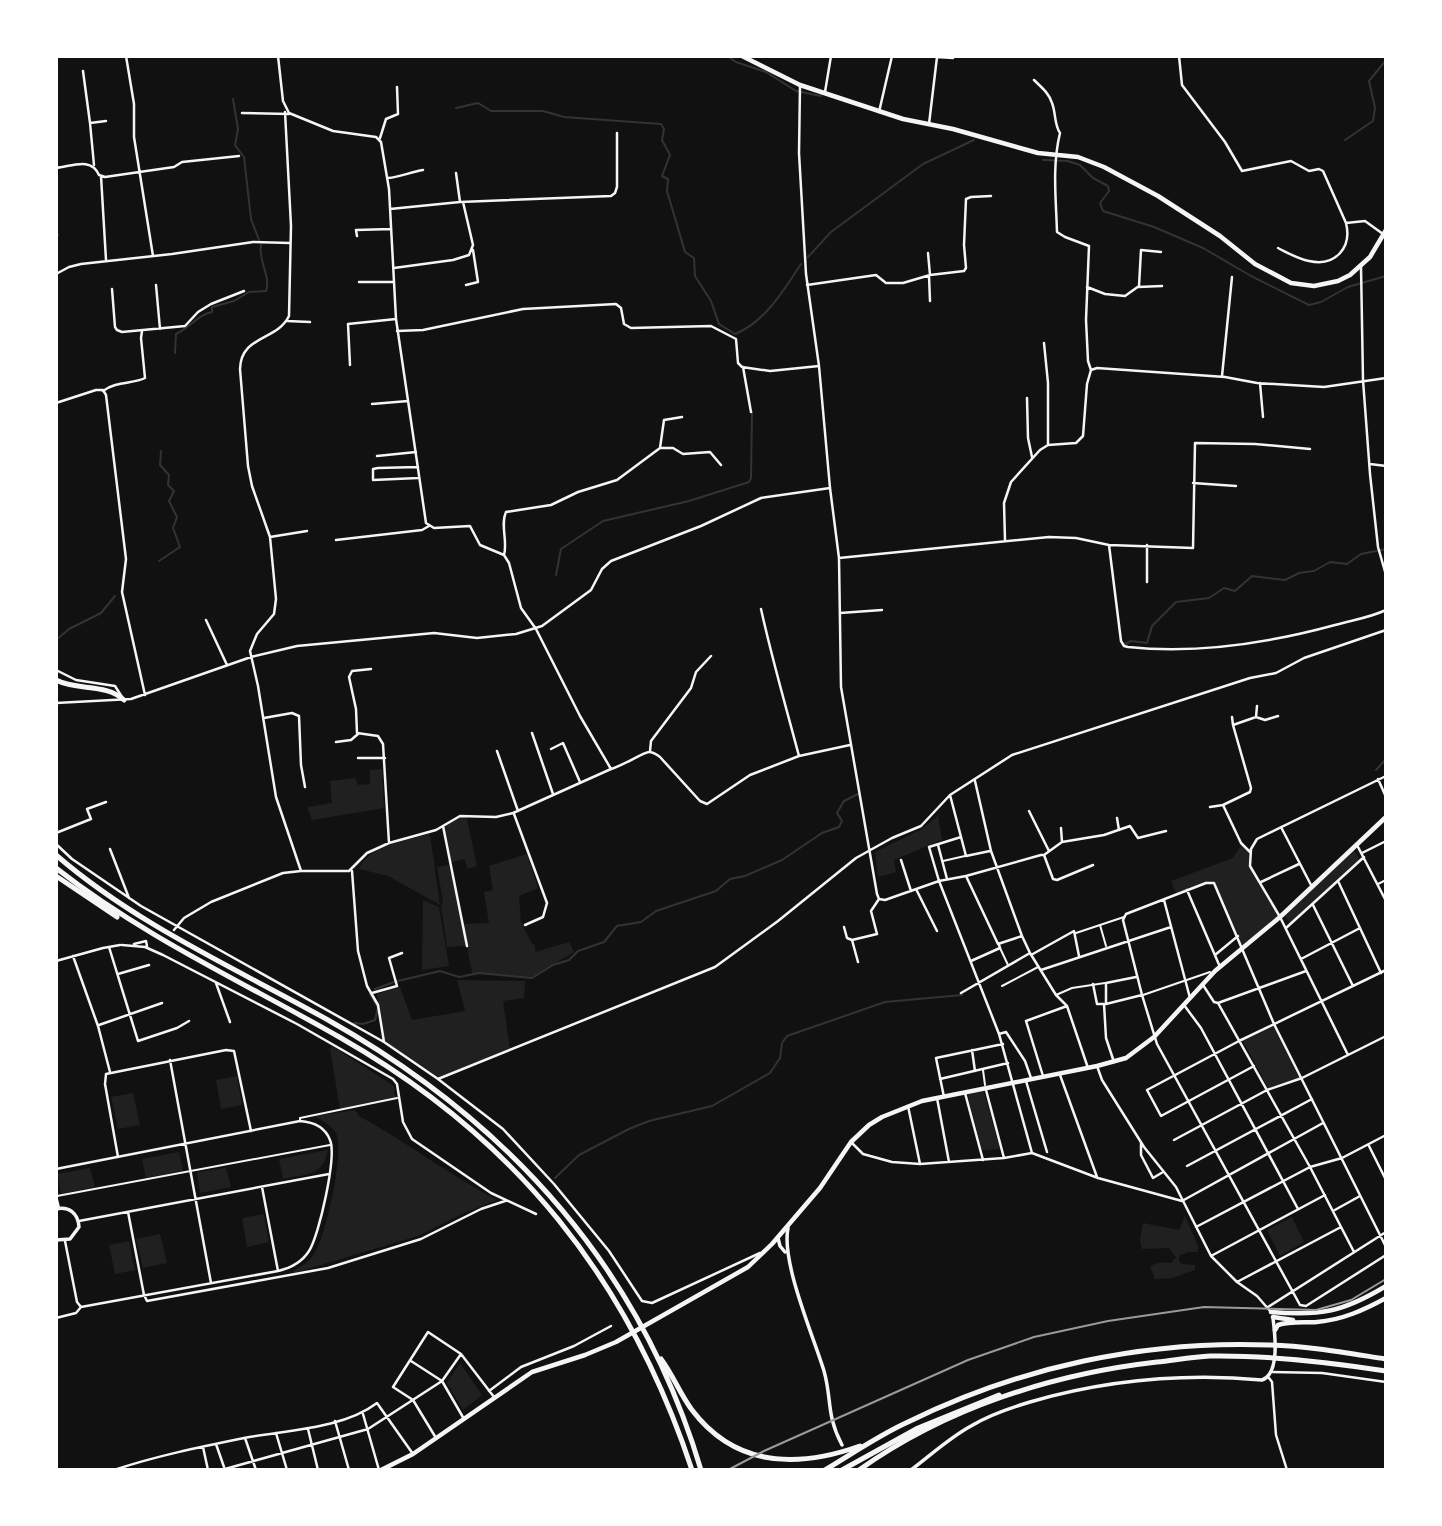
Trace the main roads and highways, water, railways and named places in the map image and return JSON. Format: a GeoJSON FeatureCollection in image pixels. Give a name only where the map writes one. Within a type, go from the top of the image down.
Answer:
{"type":"FeatureCollection","features":[{"type":"Feature","properties":{"kind":"highway"},"geometry":{"type":"LineString","coordinates":[[56,680],[72,686],[108,691],[124,700]]}},
{"type":"Feature","properties":{"kind":"highway"},"geometry":{"type":"LineString","coordinates":[[56,855],[98,889],[144,919],[338,1026],[394,1060],[486,1129],[537,1181],[580,1233],[620,1289],[657,1354],[701,1470]]}},
{"type":"Feature","properties":{"kind":"highway"},"geometry":{"type":"LineString","coordinates":[[56,868],[122,916],[171,946]]}},
{"type":"Feature","properties":{"kind":"highway"},"geometry":{"type":"LineString","coordinates":[[56,876],[132,927],[325,1029],[390,1068],[446,1108],[506,1161],[570,1234],[621,1309],[667,1399],[692,1470]]}},
{"type":"Feature","properties":{"kind":"highway"},"geometry":{"type":"LineString","coordinates":[[825,1470],[905,1423],[976,1392],[1065,1365],[1156,1349],[1211,1345],[1268,1345],[1386,1359]]}},
{"type":"Feature","properties":{"kind":"highway"},"geometry":{"type":"LineString","coordinates":[[657,1354],[701,1420],[719,1436],[744,1450],[774,1459],[801,1461],[830,1456],[872,1442]]}},
{"type":"Feature","properties":{"kind":"highway"},"geometry":{"type":"LineString","coordinates":[[842,1470],[895,1439],[960,1409],[1001,1394],[1080,1374],[1208,1356],[1280,1358],[1386,1371]]}},
{"type":"Feature","properties":{"kind":"highway"},"geometry":{"type":"LineString","coordinates":[[859,1470],[904,1441],[962,1413],[1080,1374]]}},
{"type":"Feature","properties":{"kind":"main road"},"geometry":{"type":"LineString","coordinates":[[742,56],[799,90],[825,92],[879,111],[1055,159],[1078,157],[1104,167],[1158,196],[1220,236],[1255,264],[1292,282],[1326,285],[1338,281],[1370,257],[1385,232]]}},
{"type":"Feature","properties":{"kind":"main road"},"geometry":{"type":"LineString","coordinates":[[380,1470],[413,1454],[533,1372],[616,1342],[738,1273],[766,1250],[789,1225],[820,1188],[851,1142],[869,1125],[908,1105],[1060,1075],[1114,1062],[1138,1051],[1217,969],[1280,917],[1386,817]]}},
{"type":"Feature","properties":{"kind":"main road"},"geometry":{"type":"LineString","coordinates":[[1304,1322],[1272,1315],[1339,1310],[1359,1303],[1386,1286]]}},
{"type":"Feature","properties":{"kind":"main road"},"geometry":{"type":"LineString","coordinates":[[1275,1329],[1283,1323],[1342,1318],[1386,1298]]}},
{"type":"Feature","properties":{"kind":"waterway"},"geometry":{"type":"LineString","coordinates":[[727,56],[736,62],[766,72],[796,91],[821,96]]}},
{"type":"Feature","properties":{"kind":"waterway"},"geometry":{"type":"LineString","coordinates":[[1345,140],[1373,121],[1375,108],[1369,81],[1386,60]]}},
{"type":"Feature","properties":{"kind":"waterway"},"geometry":{"type":"LineString","coordinates":[[233,99],[238,129],[235,145],[244,157],[251,219],[259,240]]}},
{"type":"Feature","properties":{"kind":"waterway"},"geometry":{"type":"LineString","coordinates":[[456,108],[478,103],[491,111],[543,111],[564,117],[661,124],[664,129],[662,140],[670,155],[662,176],[668,179],[667,191],[685,252],[694,258],[695,276],[711,301],[719,324],[735,334],[746,329],[765,313],[801,264]]}},
{"type":"Feature","properties":{"kind":"waterway"},"geometry":{"type":"LineString","coordinates":[[808,257],[831,232],[923,164],[974,140]]}},
{"type":"Feature","properties":{"kind":"waterway"},"geometry":{"type":"LineString","coordinates":[[1043,160],[1068,161],[1080,165],[1093,178],[1108,186],[1109,191],[1100,203],[1103,211],[1154,227],[1203,248],[1309,305],[1321,302],[1348,287],[1386,276]]}},
{"type":"Feature","properties":{"kind":"waterway"},"geometry":{"type":"LineString","coordinates":[[175,353],[176,334],[212,312],[212,307],[234,301],[249,292],[266,291],[267,280],[261,245]]}},
{"type":"Feature","properties":{"kind":"waterway"},"geometry":{"type":"LineString","coordinates":[[556,575],[561,549],[603,521],[689,501],[749,482],[752,412]]}},
{"type":"Feature","properties":{"kind":"waterway"},"geometry":{"type":"LineString","coordinates":[[159,561],[180,547],[173,528],[177,517],[169,501],[174,491],[168,485],[169,475],[160,465],[161,451]]}},
{"type":"Feature","properties":{"kind":"waterway"},"geometry":{"type":"LineString","coordinates":[[1125,644],[1131,641],[1147,643],[1152,626],[1176,602],[1209,598],[1224,588],[1235,591],[1252,576],[1285,580],[1299,573],[1314,571],[1330,562],[1347,564],[1361,554],[1386,549]]}},
{"type":"Feature","properties":{"kind":"waterway"},"geometry":{"type":"LineString","coordinates":[[56,640],[69,629],[101,613],[115,596]]}},
{"type":"Feature","properties":{"kind":"waterway"},"geometry":{"type":"LineString","coordinates":[[1376,770],[1386,759]]}},
{"type":"Feature","properties":{"kind":"waterway"},"geometry":{"type":"LineString","coordinates":[[398,981],[440,971],[459,977],[479,973],[532,978],[553,965],[569,960],[578,951],[604,942],[617,926],[641,922],[656,911],[716,891],[730,879],[745,876],[782,860],[822,833],[839,827],[842,821],[837,813],[844,801],[858,794]]}},
{"type":"Feature","properties":{"kind":"waterway"},"geometry":{"type":"LineString","coordinates":[[375,989],[394,982]]}},
{"type":"Feature","properties":{"kind":"waterway"},"geometry":{"type":"LineString","coordinates":[[354,1023],[363,1024],[375,1020],[378,1008],[370,994]]}},
{"type":"Feature","properties":{"kind":"waterway"},"geometry":{"type":"LineString","coordinates":[[555,1178],[579,1155],[629,1129],[649,1121],[712,1106],[770,1073],[780,1058],[782,1043],[787,1036],[885,1002],[962,995]]}},
{"type":"Feature","properties":{"kind":"tram line"},"geometry":{"type":"LineString","coordinates":[[728,1470],[764,1451],[968,1360],[1034,1337],[1108,1321],[1204,1307],[1316,1310],[1351,1300],[1386,1279]]}}]}
